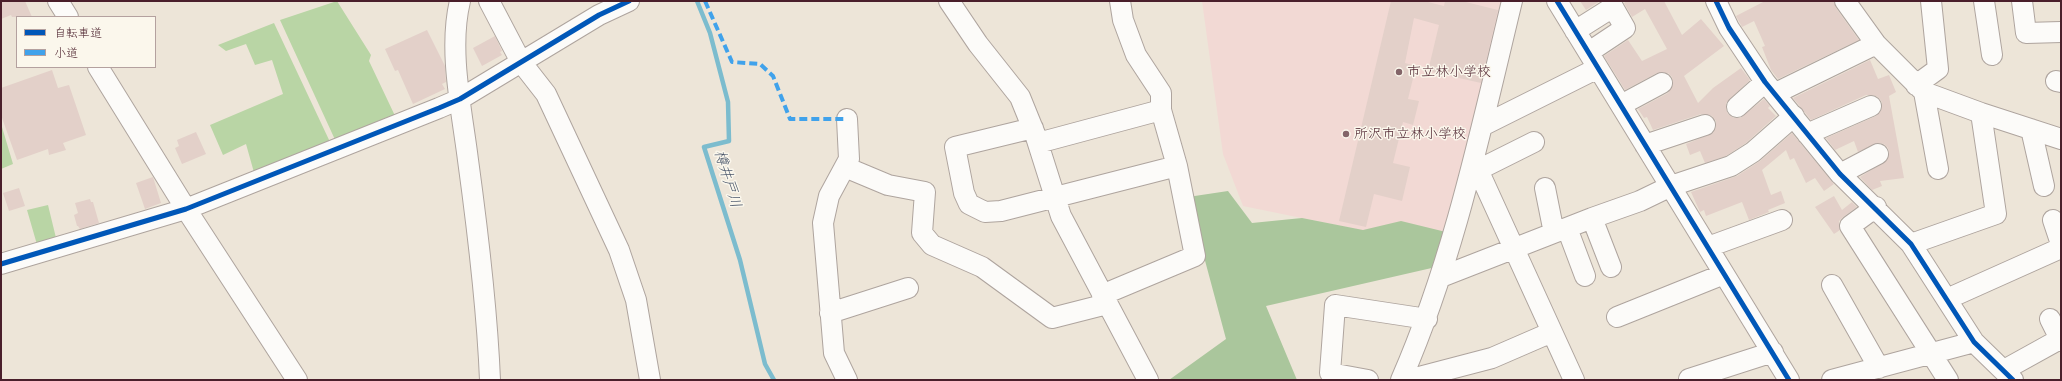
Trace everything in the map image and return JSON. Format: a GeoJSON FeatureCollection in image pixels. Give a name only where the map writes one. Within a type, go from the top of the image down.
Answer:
{"type":"FeatureCollection","features":[{"type":"Feature","properties":{"kind":"street"},"geometry":{"type":"LineString","coordinates":[[58,1],[67,16]]}},
{"type":"Feature","properties":{"kind":"street"},"geometry":{"type":"LineString","coordinates":[[460,1],[456,17],[456,48],[460,99],[479,246],[490,380]]}},
{"type":"Feature","properties":{"kind":"street"},"geometry":{"type":"LineString","coordinates":[[489,1],[521,62],[546,94],[619,250],[636,300],[650,380]]}},
{"type":"Feature","properties":{"kind":"street"},"geometry":{"type":"LineString","coordinates":[[1,264],[186,209],[460,99],[600,15],[629,1]]}},
{"type":"Feature","properties":{"kind":"street"},"geometry":{"type":"LineString","coordinates":[[949,1],[978,44],[1020,96],[1036,136],[1061,216],[1148,380]]}},
{"type":"Feature","properties":{"kind":"street"},"geometry":{"type":"LineString","coordinates":[[845,167],[888,184],[925,192],[922,233],[932,244],[982,267],[1052,318],[1105,300],[1195,256],[1177,166],[1161,110],[1161,93],[1136,54],[1123,20],[1120,1]]}},
{"type":"Feature","properties":{"kind":"street"},"geometry":{"type":"LineString","coordinates":[[1401,380],[1427,319],[1476,166],[1482,126],[1512,1]]}},
{"type":"Feature","properties":{"kind":"street"},"geometry":{"type":"LineString","coordinates":[[1557,1],[1789,380]]}},
{"type":"Feature","properties":{"kind":"street"},"geometry":{"type":"LineString","coordinates":[[1716,1],[1729,28],[1770,87],[1840,174],[1876,207],[1911,244],[1974,342],[2008,375],[2060,340],[2050,319]]}},
{"type":"Feature","properties":{"kind":"street"},"geometry":{"type":"LineString","coordinates":[[1845,1],[1876,44],[1920,89],[1981,113],[2061,139]]}},
{"type":"Feature","properties":{"kind":"street"},"geometry":{"type":"LineString","coordinates":[[1920,89],[1938,69],[1931,1]]}},
{"type":"Feature","properties":{"kind":"street"},"geometry":{"type":"LineString","coordinates":[[1984,1],[1992,55]]}},
{"type":"Feature","properties":{"kind":"street"},"geometry":{"type":"LineString","coordinates":[[2022,1],[2026,33],[2061,32]]}},
{"type":"Feature","properties":{"kind":"street"},"geometry":{"type":"LineString","coordinates":[[1482,126],[1594,60],[1625,28],[1613,7],[1575,31]]}},
{"type":"Feature","properties":{"kind":"street"},"geometry":{"type":"LineString","coordinates":[[1737,107],[1770,87],[1876,44]]}},
{"type":"Feature","properties":{"kind":"street"},"geometry":{"type":"LineString","coordinates":[[99,68],[186,209],[297,380]]}},
{"type":"Feature","properties":{"kind":"street"},"geometry":{"type":"LineString","coordinates":[[1621,105],[1662,83]]}},
{"type":"Feature","properties":{"kind":"street"},"geometry":{"type":"LineString","coordinates":[[1920,89],[1938,169]]}},
{"type":"Feature","properties":{"kind":"street"},"geometry":{"type":"LineString","coordinates":[[1807,134],[1871,106]]}},
{"type":"Feature","properties":{"kind":"street"},"geometry":{"type":"LineString","coordinates":[[1161,110],[1036,136],[955,147],[964,193],[969,204],[985,212],[1001,211],[1177,166]]}},
{"type":"Feature","properties":{"kind":"street"},"geometry":{"type":"LineString","coordinates":[[1911,244],[1996,214],[1981,113]]}},
{"type":"Feature","properties":{"kind":"street"},"geometry":{"type":"LineString","coordinates":[[1441,278],[1592,218],[1640,201],[1671,186],[1732,166],[1753,152],[1794,116]]}},
{"type":"Feature","properties":{"kind":"street"},"geometry":{"type":"LineString","coordinates":[[847,119],[849,159],[829,196],[823,224],[834,353],[847,380]]}},
{"type":"Feature","properties":{"kind":"street"},"geometry":{"type":"LineString","coordinates":[[1645,145],[1705,125]]}},
{"type":"Feature","properties":{"kind":"street"},"geometry":{"type":"LineString","coordinates":[[2031,129],[2044,186]]}},
{"type":"Feature","properties":{"kind":"street"},"geometry":{"type":"LineString","coordinates":[[1476,166],[1534,142]]}},
{"type":"Feature","properties":{"kind":"street"},"geometry":{"type":"LineString","coordinates":[[1840,174],[1878,154]]}},
{"type":"Feature","properties":{"kind":"street"},"geometry":{"type":"LineString","coordinates":[[1476,166],[1574,380]]}},
{"type":"Feature","properties":{"kind":"street"},"geometry":{"type":"LineString","coordinates":[[1545,188],[1561,230],[1585,276]]}},
{"type":"Feature","properties":{"kind":"street"},"geometry":{"type":"LineString","coordinates":[[1876,207],[1850,226],[1948,380]]}},
{"type":"Feature","properties":{"kind":"street"},"geometry":{"type":"LineString","coordinates":[[1592,218],[1611,267]]}},
{"type":"Feature","properties":{"kind":"street"},"geometry":{"type":"LineString","coordinates":[[1708,248],[1782,220]]}},
{"type":"Feature","properties":{"kind":"street"},"geometry":{"type":"LineString","coordinates":[[2053,220],[2061,244]]}},
{"type":"Feature","properties":{"kind":"street"},"geometry":{"type":"LineString","coordinates":[[1947,299],[2061,248]]}},
{"type":"Feature","properties":{"kind":"street"},"geometry":{"type":"LineString","coordinates":[[1617,317],[1724,274]]}},
{"type":"Feature","properties":{"kind":"street"},"geometry":{"type":"LineString","coordinates":[[1832,285],[1892,371]]}},
{"type":"Feature","properties":{"kind":"street"},"geometry":{"type":"LineString","coordinates":[[830,313],[908,288]]}},
{"type":"Feature","properties":{"kind":"street"},"geometry":{"type":"LineString","coordinates":[[1368,380],[1330,373],[1335,305],[1427,319]]}},
{"type":"Feature","properties":{"kind":"street"},"geometry":{"type":"LineString","coordinates":[[1408,380],[1492,358],[1552,332]]}},
{"type":"Feature","properties":{"kind":"street"},"geometry":{"type":"LineString","coordinates":[[1832,380],[1892,371],[1932,354],[1974,342]]}},
{"type":"Feature","properties":{"kind":"street"},"geometry":{"type":"LineString","coordinates":[[1689,379],[1773,352]]}},
{"type":"Feature","properties":{"kind":"shaded area","name":"所沢市立林小学校"},"geometry":{"type":"Polygon","coordinates":[[[1202,1],[1508,1],[1448,233],[1370,232],[1243,206],[1223,154],[1202,1]]]}},
{"type":"Feature","properties":{"kind":"green space"},"geometry":{"type":"Polygon","coordinates":[[[337,1],[371,55],[369,61],[397,120],[337,144],[280,20],[337,1]]]}},
{"type":"Feature","properties":{"kind":"green space"},"geometry":{"type":"Polygon","coordinates":[[[274,23],[330,142],[255,176],[246,144],[223,155],[210,125],[283,94],[272,60],[255,65],[246,44],[226,51],[218,45],[274,23]]]}},
{"type":"Feature","properties":{"kind":"green space"},"geometry":{"type":"Polygon","coordinates":[[[2,127],[13,164],[1,169],[1,128],[2,127]]]}},
{"type":"Feature","properties":{"kind":"green space"},"geometry":{"type":"Polygon","coordinates":[[[1228,191],[1252,223],[1302,218],[1363,230],[1401,221],[1446,232],[1436,267],[1266,306],[1297,380],[1169,380],[1226,339],[1188,197],[1228,191]]]}},
{"type":"Feature","properties":{"kind":"green space"},"geometry":{"type":"Polygon","coordinates":[[[48,205],[57,242],[38,248],[27,210],[48,205]]]}},
{"type":"Feature","properties":{"kind":"building"},"geometry":{"type":"Polygon","coordinates":[[[1,1],[25,1],[32,16],[12,17],[11,15],[1,19],[1,1]]]}},
{"type":"Feature","properties":{"kind":"building"},"geometry":{"type":"Polygon","coordinates":[[[1391,1],[1424,1],[1444,6],[1445,1],[1462,1],[1498,10],[1481,83],[1428,71],[1439,25],[1414,18],[1405,63],[1416,66],[1408,99],[1419,101],[1413,125],[1403,122],[1393,163],[1410,167],[1402,201],[1374,194],[1366,227],[1339,221],[1391,1]]]}},
{"type":"Feature","properties":{"kind":"building"},"geometry":{"type":"Polygon","coordinates":[[[1580,1],[1600,1],[1586,10],[1580,1]]]}},
{"type":"Feature","properties":{"kind":"building"},"geometry":{"type":"Polygon","coordinates":[[[1627,1],[1664,1],[1682,35],[1701,19],[1724,46],[1684,76],[1698,103],[1713,88],[1741,68],[1750,80],[1726,103],[1728,114],[1734,118],[1740,118],[1764,99],[1770,106],[1768,108],[1776,116],[1746,143],[1726,156],[1705,163],[1700,151],[1690,155],[1686,144],[1713,133],[1716,127],[1716,121],[1712,116],[1701,114],[1653,130],[1647,117],[1644,118],[1638,109],[1668,93],[1673,84],[1672,77],[1668,73],[1657,73],[1625,90],[1604,56],[1628,40],[1642,61],[1667,49],[1645,9],[1632,17],[1624,3],[1627,1]]]}},
{"type":"Feature","properties":{"kind":"building"},"geometry":{"type":"Polygon","coordinates":[[[1765,1],[1834,1],[1836,8],[1859,40],[1778,79],[1771,70],[1762,47],[1765,46],[1754,21],[1742,27],[1736,16],[1765,1]]]}},
{"type":"Feature","properties":{"kind":"building"},"geometry":{"type":"Polygon","coordinates":[[[427,30],[445,66],[446,82],[442,84],[445,89],[413,104],[398,70],[395,71],[385,49],[427,30]]]}},
{"type":"Feature","properties":{"kind":"building"},"geometry":{"type":"Polygon","coordinates":[[[495,36],[502,51],[500,52],[502,55],[482,66],[473,48],[495,36]]]}},
{"type":"Feature","properties":{"kind":"building"},"geometry":{"type":"Polygon","coordinates":[[[1870,60],[1878,79],[1889,75],[1896,92],[1889,96],[1904,178],[1880,181],[1882,186],[1872,190],[1860,177],[1887,160],[1889,154],[1888,148],[1884,144],[1878,143],[1858,152],[1854,141],[1835,150],[1826,138],[1876,116],[1882,108],[1882,102],[1878,97],[1866,95],[1811,120],[1793,98],[1870,60]]]}},
{"type":"Feature","properties":{"kind":"building"},"geometry":{"type":"Polygon","coordinates":[[[52,70],[58,88],[69,85],[86,135],[63,143],[66,150],[49,155],[48,149],[17,160],[1,115],[1,88],[52,70]]]}},
{"type":"Feature","properties":{"kind":"building"},"geometry":{"type":"Polygon","coordinates":[[[196,132],[206,154],[182,164],[175,148],[179,146],[177,140],[196,132]]]}},
{"type":"Feature","properties":{"kind":"building"},"geometry":{"type":"Polygon","coordinates":[[[1792,133],[1834,184],[1824,191],[1815,178],[1806,183],[1794,158],[1790,160],[1786,150],[1762,170],[1771,195],[1781,191],[1785,203],[1768,210],[1769,212],[1749,220],[1742,202],[1706,216],[1704,210],[1700,212],[1691,192],[1737,176],[1760,161],[1792,133]]]}},
{"type":"Feature","properties":{"kind":"building"},"geometry":{"type":"Polygon","coordinates":[[[153,177],[161,203],[145,209],[136,183],[153,177]]]}},
{"type":"Feature","properties":{"kind":"building"},"geometry":{"type":"Polygon","coordinates":[[[19,188],[25,206],[9,211],[3,193],[19,188]]]}},
{"type":"Feature","properties":{"kind":"building"},"geometry":{"type":"Polygon","coordinates":[[[1834,196],[1842,210],[1852,202],[1857,207],[1839,221],[1840,230],[1834,234],[1815,207],[1834,196]]]}},
{"type":"Feature","properties":{"kind":"building"},"geometry":{"type":"Polygon","coordinates":[[[90,199],[91,202],[93,202],[99,223],[80,229],[77,226],[74,215],[78,213],[75,203],[90,199]]]}},
{"type":"Feature","properties":{"kind":"waterway","name":"樽井戸川"},"geometry":{"type":"LineString","coordinates":[[697,1],[710,33],[728,102],[729,141],[704,147],[740,260],[765,364],[774,380]]}},
{"type":"Feature","properties":{"kind":"marked path"},"geometry":{"type":"LineString","coordinates":[[705,1],[732,62],[760,64],[773,76],[790,119],[847,119]]}},
{"type":"Feature","properties":{"kind":"cycle path"},"geometry":{"type":"LineString","coordinates":[[1,264],[186,209],[439,108],[460,99],[599,15],[629,1]]}},
{"type":"Feature","properties":{"kind":"cycle path"},"geometry":{"type":"LineString","coordinates":[[1557,1],[1789,380]]}},
{"type":"Feature","properties":{"kind":"cycle path"},"geometry":{"type":"LineString","coordinates":[[1716,1],[1729,28],[1765,82],[1840,174],[1911,244],[1974,342],[2013,380]]}},
{"type":"Feature","properties":{"kind":"place","name":"市立林小学校"},"geometry":{"type":"Point","coordinates":[1399,72]}},
{"type":"Feature","properties":{"kind":"place","name":"所沢市立林小学校"},"geometry":{"type":"Point","coordinates":[1346,134]}}]}
